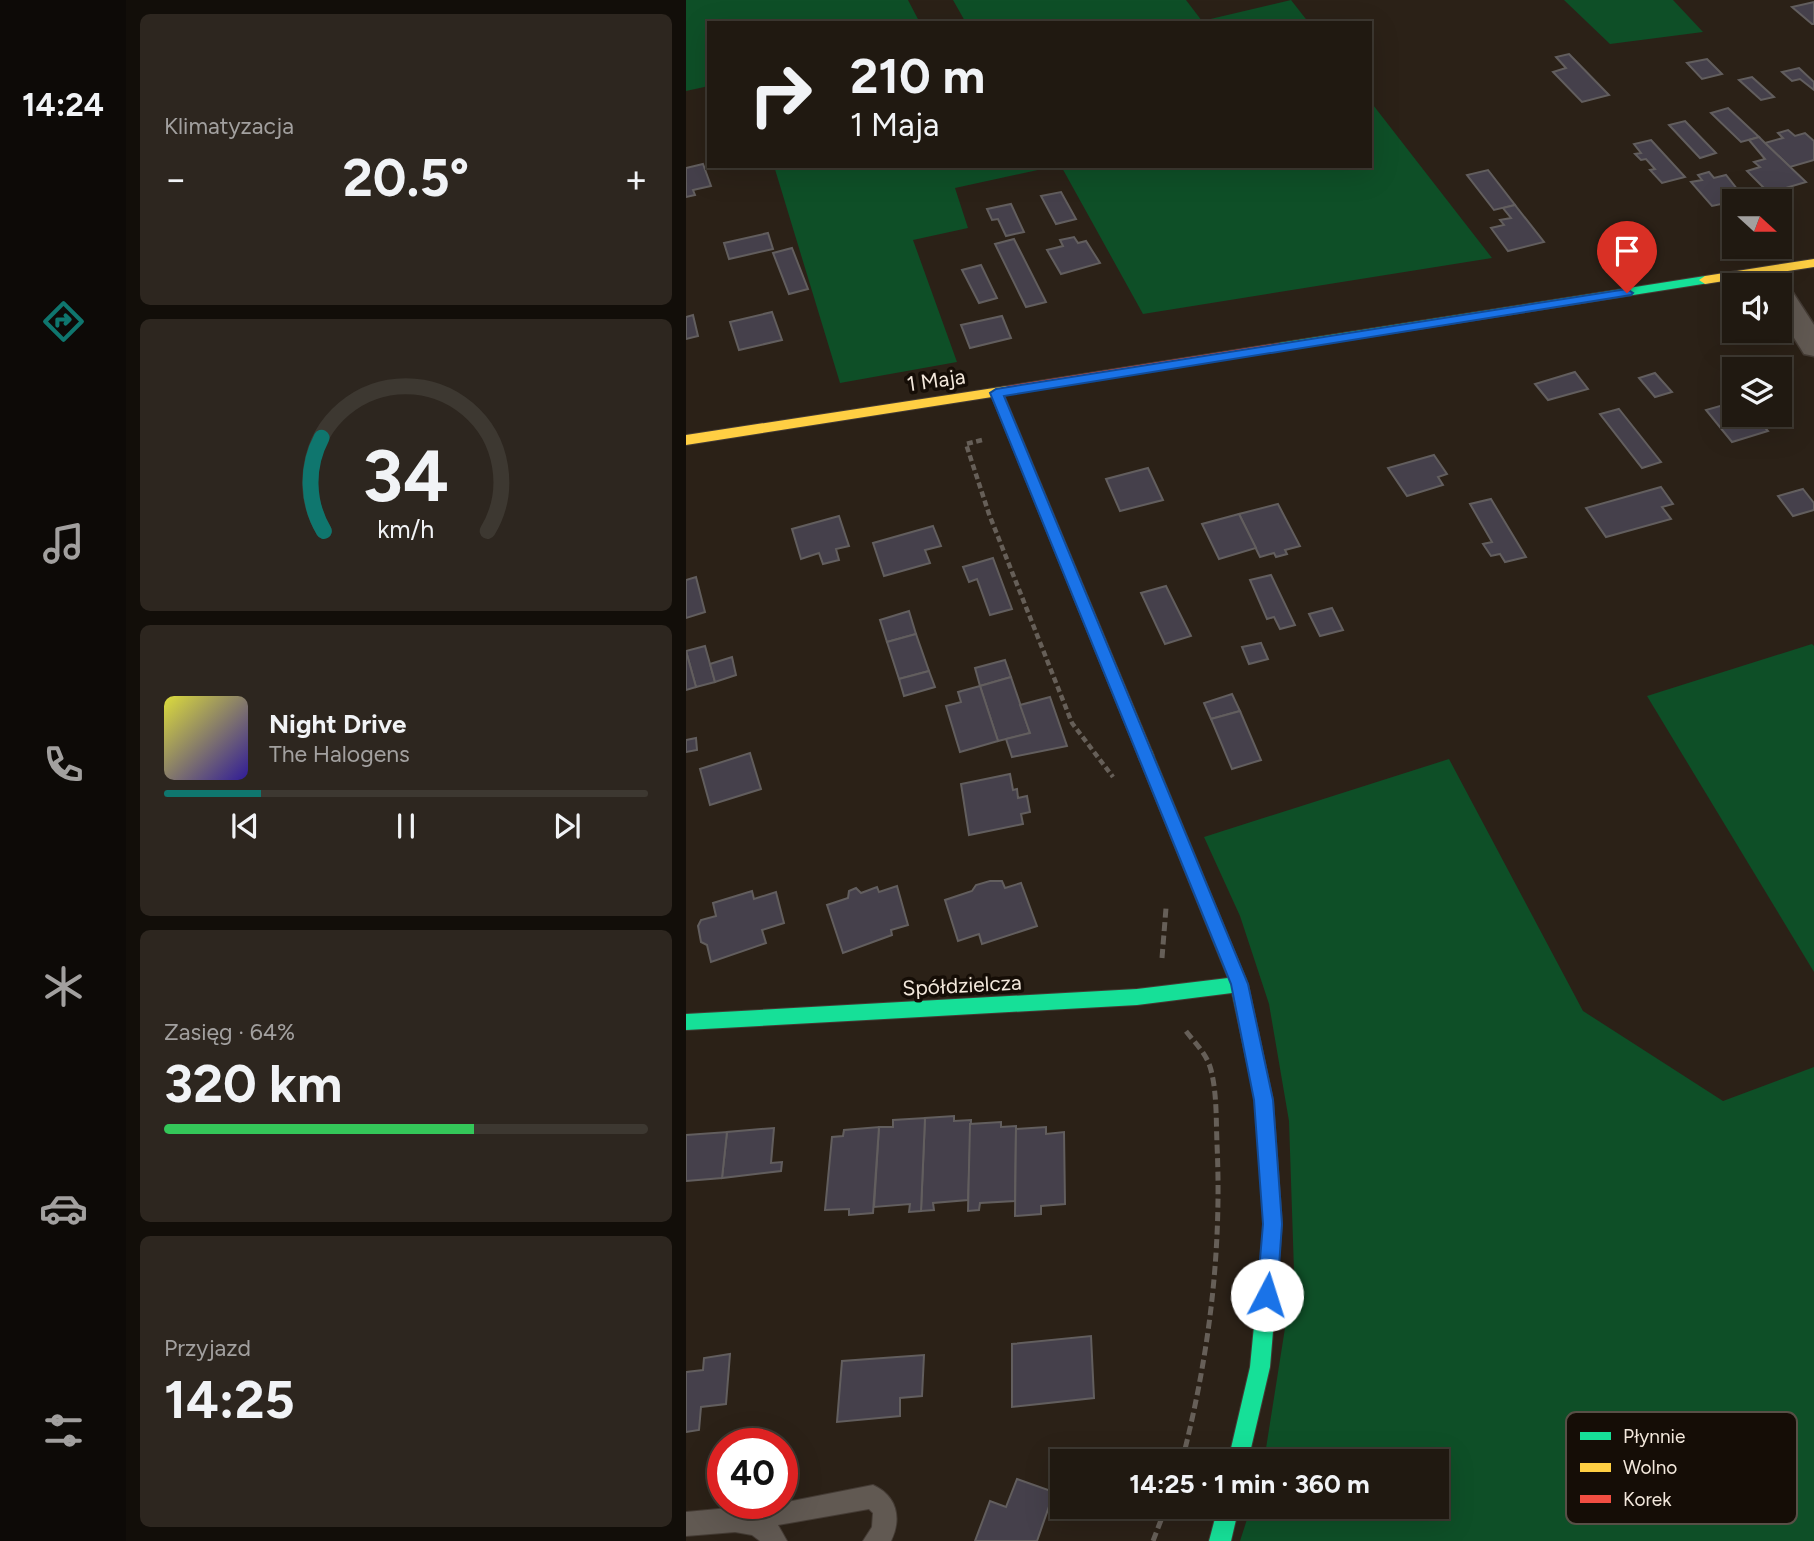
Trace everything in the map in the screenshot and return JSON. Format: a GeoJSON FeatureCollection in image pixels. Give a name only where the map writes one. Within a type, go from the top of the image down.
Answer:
{"type":"FeatureCollection","features":[{"type":"Feature","properties":{"kind":"street","name":"1 Maja"},"geometry":{"type":"LineString","coordinates":[[1783,273],[1814,263]]}},
{"type":"Feature","properties":{"kind":"street","name":"1 Maja"},"geometry":{"type":"LineString","coordinates":[[686,440],[1722,285]]}},
{"type":"Feature","properties":{"kind":"street"},"geometry":{"type":"LineString","coordinates":[[1792,313],[1814,347]]}},
{"type":"Feature","properties":{"kind":"street"},"geometry":{"type":"LineString","coordinates":[[996,393],[1239,984],[1264,1100],[1273,1224],[1261,1367],[1241,1449]]}},
{"type":"Feature","properties":{"kind":"street","name":"Spółdzielcza"},"geometry":{"type":"LineString","coordinates":[[686,1021],[1137,997],[1239,984]]}},
{"type":"Feature","properties":{"kind":"street"},"geometry":{"type":"LineString","coordinates":[[1220,1541],[1225,1519]]}},
{"type":"Feature","properties":{"kind":"lane"},"geometry":{"type":"LineString","coordinates":[[686,1524],[742,1520],[873,1497],[886,1508],[883,1532],[876,1541]]}},
{"type":"Feature","properties":{"kind":"lane"},"geometry":{"type":"LineString","coordinates":[[742,1520],[769,1530],[775,1541]]}},
{"type":"Feature","properties":{"kind":"path"},"geometry":{"type":"LineString","coordinates":[[966,444],[989,514],[1072,723],[1104,762],[1116,784]]}},
{"type":"Feature","properties":{"kind":"path"},"geometry":{"type":"LineString","coordinates":[[1164,967],[1162,947],[1167,926],[1165,904]]}},
{"type":"Feature","properties":{"kind":"path"},"geometry":{"type":"LineString","coordinates":[[1182,1027],[1205,1055],[1211,1071],[1221,1207],[1217,1280],[1204,1373],[1185,1449]]}},
{"type":"Feature","properties":{"kind":"path"},"geometry":{"type":"LineString","coordinates":[[1153,1541],[1161,1519]]}},
{"type":"Feature","properties":{"kind":"green space"},"geometry":{"type":"Polygon","coordinates":[[[686,0],[908,0],[919,21],[707,21],[707,86],[686,91],[686,0]]]}},
{"type":"Feature","properties":{"kind":"green space"},"geometry":{"type":"Polygon","coordinates":[[[953,0],[1186,0],[1202,21],[965,21],[953,0]]]}},
{"type":"Feature","properties":{"kind":"green space"},"geometry":{"type":"Polygon","coordinates":[[[1291,0],[1307,21],[1202,21],[1291,0]]]}},
{"type":"Feature","properties":{"kind":"green space"},"geometry":{"type":"Polygon","coordinates":[[[1564,0],[1673,0],[1703,32],[1610,44],[1564,0]]]}},
{"type":"Feature","properties":{"kind":"green space"},"geometry":{"type":"Polygon","coordinates":[[[1372,104],[1492,258],[1143,314],[1062,168],[1372,168],[1372,104]]]}},
{"type":"Feature","properties":{"kind":"green space"},"geometry":{"type":"Polygon","coordinates":[[[775,168],[1047,168],[955,188],[968,228],[913,240],[957,362],[840,383],[775,168]]]}},
{"type":"Feature","properties":{"kind":"green space"},"geometry":{"type":"Polygon","coordinates":[[[1812,644],[1814,646],[1814,972],[1647,696],[1812,644]]]}},
{"type":"Feature","properties":{"kind":"green space"},"geometry":{"type":"Polygon","coordinates":[[[1449,759],[1583,1011],[1723,1101],[1814,1067],[1814,1541],[1240,1541],[1247,1519],[1449,1519],[1449,1449],[1266,1449],[1294,1271],[1289,1121],[1269,1004],[1240,916],[1204,837],[1449,759]]]}},
{"type":"Feature","properties":{"kind":"building"},"geometry":{"type":"Polygon","coordinates":[[[1814,2],[1814,24],[1792,7],[1814,2]]]}},
{"type":"Feature","properties":{"kind":"building"},"geometry":{"type":"Polygon","coordinates":[[[1569,54],[1609,95],[1582,102],[1553,72],[1566,68],[1556,57],[1569,54]]]}},
{"type":"Feature","properties":{"kind":"building"},"geometry":{"type":"Polygon","coordinates":[[[1707,59],[1722,74],[1702,79],[1687,63],[1707,59]]]}},
{"type":"Feature","properties":{"kind":"building"},"geometry":{"type":"Polygon","coordinates":[[[1799,68],[1814,82],[1814,90],[1800,79],[1792,81],[1782,72],[1799,68]]]}},
{"type":"Feature","properties":{"kind":"building"},"geometry":{"type":"Polygon","coordinates":[[[1752,77],[1774,97],[1761,100],[1739,80],[1752,77]]]}},
{"type":"Feature","properties":{"kind":"building"},"geometry":{"type":"Polygon","coordinates":[[[1728,108],[1759,137],[1741,142],[1711,113],[1728,108]]]}},
{"type":"Feature","properties":{"kind":"building"},"geometry":{"type":"Polygon","coordinates":[[[1685,121],[1716,153],[1700,158],[1669,125],[1685,121]]]}},
{"type":"Feature","properties":{"kind":"building"},"geometry":{"type":"Polygon","coordinates":[[[1788,130],[1795,136],[1805,133],[1814,141],[1814,160],[1790,167],[1765,143],[1783,138],[1778,133],[1788,130]]]}},
{"type":"Feature","properties":{"kind":"building"},"geometry":{"type":"Polygon","coordinates":[[[1759,137],[1806,182],[1782,189],[1765,189],[1747,171],[1760,167],[1754,162],[1765,159],[1749,140],[1759,137]]]}},
{"type":"Feature","properties":{"kind":"building"},"geometry":{"type":"Polygon","coordinates":[[[1651,140],[1685,177],[1662,183],[1650,170],[1655,169],[1646,159],[1641,160],[1635,154],[1641,153],[1634,144],[1651,140]]]}},
{"type":"Feature","properties":{"kind":"building"},"geometry":{"type":"Polygon","coordinates":[[[703,164],[711,186],[693,190],[695,195],[686,197],[686,168],[703,164]]]}},
{"type":"Feature","properties":{"kind":"building"},"geometry":{"type":"Polygon","coordinates":[[[1488,170],[1515,205],[1494,210],[1467,175],[1488,170]]]}},
{"type":"Feature","properties":{"kind":"building"},"geometry":{"type":"Polygon","coordinates":[[[1709,172],[1714,178],[1726,175],[1737,189],[1722,189],[1722,204],[1712,206],[1691,182],[1702,180],[1698,175],[1709,172]]]}},
{"type":"Feature","properties":{"kind":"building"},"geometry":{"type":"Polygon","coordinates":[[[1061,192],[1076,219],[1056,224],[1041,196],[1061,192]]]}},
{"type":"Feature","properties":{"kind":"building"},"geometry":{"type":"Polygon","coordinates":[[[1011,204],[1024,232],[1006,236],[998,219],[992,220],[987,209],[1011,204]]]}},
{"type":"Feature","properties":{"kind":"building"},"geometry":{"type":"Polygon","coordinates":[[[1515,205],[1544,242],[1508,251],[1491,228],[1504,225],[1500,220],[1511,218],[1503,208],[1515,205]]]}},
{"type":"Feature","properties":{"kind":"building"},"geometry":{"type":"Polygon","coordinates":[[[768,233],[773,249],[729,259],[724,243],[768,233]]]}},
{"type":"Feature","properties":{"kind":"building"},"geometry":{"type":"Polygon","coordinates":[[[1074,237],[1078,243],[1086,241],[1100,263],[1061,274],[1047,250],[1063,246],[1060,240],[1074,237]]]}},
{"type":"Feature","properties":{"kind":"building"},"geometry":{"type":"Polygon","coordinates":[[[1014,239],[1046,302],[1026,307],[995,244],[1014,239]]]}},
{"type":"Feature","properties":{"kind":"building"},"geometry":{"type":"Polygon","coordinates":[[[792,248],[808,289],[789,294],[773,253],[792,248]]]}},
{"type":"Feature","properties":{"kind":"building"},"geometry":{"type":"Polygon","coordinates":[[[981,265],[997,298],[979,303],[962,270],[981,265]]]}},
{"type":"Feature","properties":{"kind":"building"},"geometry":{"type":"Polygon","coordinates":[[[772,312],[782,340],[739,350],[730,322],[772,312]]]}},
{"type":"Feature","properties":{"kind":"building"},"geometry":{"type":"Polygon","coordinates":[[[693,315],[698,336],[686,339],[686,317],[693,315]]]}},
{"type":"Feature","properties":{"kind":"building"},"geometry":{"type":"Polygon","coordinates":[[[1002,316],[1011,338],[970,348],[961,325],[1002,316]]]}},
{"type":"Feature","properties":{"kind":"building"},"geometry":{"type":"Polygon","coordinates":[[[1575,372],[1588,389],[1548,400],[1535,384],[1575,372]]]}},
{"type":"Feature","properties":{"kind":"building"},"geometry":{"type":"Polygon","coordinates":[[[1655,373],[1672,392],[1655,397],[1639,378],[1655,373]]]}},
{"type":"Feature","properties":{"kind":"building"},"geometry":{"type":"Polygon","coordinates":[[[1722,405],[1722,427],[1764,427],[1768,431],[1732,442],[1706,410],[1722,405]]]}},
{"type":"Feature","properties":{"kind":"building"},"geometry":{"type":"Polygon","coordinates":[[[1619,409],[1661,462],[1642,468],[1600,414],[1619,409]]]}},
{"type":"Feature","properties":{"kind":"building"},"geometry":{"type":"Polygon","coordinates":[[[1434,455],[1447,474],[1438,477],[1443,485],[1407,496],[1388,468],[1434,455]]]}},
{"type":"Feature","properties":{"kind":"building"},"geometry":{"type":"Polygon","coordinates":[[[1148,468],[1163,500],[1120,511],[1106,479],[1148,468]]]}},
{"type":"Feature","properties":{"kind":"building"},"geometry":{"type":"Polygon","coordinates":[[[1661,487],[1673,504],[1662,507],[1671,519],[1606,537],[1586,508],[1661,487]]]}},
{"type":"Feature","properties":{"kind":"building"},"geometry":{"type":"Polygon","coordinates":[[[1803,489],[1814,503],[1814,510],[1793,516],[1778,496],[1803,489]]]}},
{"type":"Feature","properties":{"kind":"building"},"geometry":{"type":"Polygon","coordinates":[[[1491,499],[1526,557],[1505,562],[1500,554],[1491,556],[1483,544],[1492,542],[1470,504],[1491,499]]]}},
{"type":"Feature","properties":{"kind":"building"},"geometry":{"type":"Polygon","coordinates":[[[1278,504],[1300,546],[1285,550],[1287,554],[1276,557],[1274,553],[1260,557],[1239,514],[1278,504]]]}},
{"type":"Feature","properties":{"kind":"building"},"geometry":{"type":"Polygon","coordinates":[[[1239,514],[1256,548],[1219,559],[1202,524],[1239,514]]]}},
{"type":"Feature","properties":{"kind":"building"},"geometry":{"type":"Polygon","coordinates":[[[839,516],[849,546],[836,549],[839,560],[823,564],[819,553],[801,559],[792,529],[839,516]]]}},
{"type":"Feature","properties":{"kind":"building"},"geometry":{"type":"Polygon","coordinates":[[[933,526],[941,546],[925,550],[930,563],[884,576],[873,543],[933,526]]]}},
{"type":"Feature","properties":{"kind":"building"},"geometry":{"type":"Polygon","coordinates":[[[993,558],[1012,609],[990,615],[977,579],[969,582],[963,567],[993,558]]]}},
{"type":"Feature","properties":{"kind":"building"},"geometry":{"type":"Polygon","coordinates":[[[1271,575],[1295,625],[1280,629],[1274,617],[1267,619],[1250,580],[1271,575]]]}},
{"type":"Feature","properties":{"kind":"building"},"geometry":{"type":"Polygon","coordinates":[[[696,577],[705,612],[686,618],[686,580],[696,577]]]}},
{"type":"Feature","properties":{"kind":"building"},"geometry":{"type":"Polygon","coordinates":[[[1166,586],[1191,636],[1165,644],[1141,593],[1166,586]]]}},
{"type":"Feature","properties":{"kind":"building"},"geometry":{"type":"Polygon","coordinates":[[[1332,608],[1343,630],[1320,636],[1309,614],[1332,608]]]}},
{"type":"Feature","properties":{"kind":"building"},"geometry":{"type":"Polygon","coordinates":[[[909,611],[916,634],[887,642],[880,620],[909,611]]]}},
{"type":"Feature","properties":{"kind":"building"},"geometry":{"type":"Polygon","coordinates":[[[916,634],[929,671],[899,679],[887,642],[916,634]]]}},
{"type":"Feature","properties":{"kind":"building"},"geometry":{"type":"Polygon","coordinates":[[[1261,643],[1268,659],[1249,664],[1242,647],[1261,643]]]}},
{"type":"Feature","properties":{"kind":"building"},"geometry":{"type":"Polygon","coordinates":[[[705,646],[715,682],[696,687],[686,651],[705,646]]]}},
{"type":"Feature","properties":{"kind":"building"},"geometry":{"type":"Polygon","coordinates":[[[686,651],[696,687],[686,690],[686,651]]]}},
{"type":"Feature","properties":{"kind":"building"},"geometry":{"type":"Polygon","coordinates":[[[732,657],[736,675],[715,682],[710,664],[732,657]]]}},
{"type":"Feature","properties":{"kind":"building"},"geometry":{"type":"Polygon","coordinates":[[[1005,660],[1011,677],[980,686],[975,668],[1005,660]]]}},
{"type":"Feature","properties":{"kind":"building"},"geometry":{"type":"Polygon","coordinates":[[[929,671],[935,687],[904,696],[899,679],[929,671]]]}},
{"type":"Feature","properties":{"kind":"building"},"geometry":{"type":"Polygon","coordinates":[[[1011,677],[1030,733],[998,741],[980,686],[1011,677]]]}},
{"type":"Feature","properties":{"kind":"building"},"geometry":{"type":"Polygon","coordinates":[[[980,686],[998,741],[960,752],[946,706],[961,702],[958,692],[980,686]]]}},
{"type":"Feature","properties":{"kind":"building"},"geometry":{"type":"Polygon","coordinates":[[[1232,694],[1240,711],[1211,719],[1204,703],[1232,694]]]}},
{"type":"Feature","properties":{"kind":"building"},"geometry":{"type":"Polygon","coordinates":[[[1050,697],[1067,746],[1012,757],[1006,739],[1030,733],[1020,705],[1050,697]]]}},
{"type":"Feature","properties":{"kind":"building"},"geometry":{"type":"Polygon","coordinates":[[[1240,711],[1261,760],[1232,769],[1211,719],[1240,711]]]}},
{"type":"Feature","properties":{"kind":"building"},"geometry":{"type":"Polygon","coordinates":[[[696,738],[697,750],[686,752],[686,740],[696,738]]]}},
{"type":"Feature","properties":{"kind":"building"},"geometry":{"type":"Polygon","coordinates":[[[750,753],[761,789],[710,805],[700,769],[750,753]]]}},
{"type":"Feature","properties":{"kind":"building"},"geometry":{"type":"Polygon","coordinates":[[[1010,774],[1013,790],[1017,789],[1018,798],[1027,796],[1030,812],[1021,814],[1023,824],[969,835],[961,784],[1010,774]]]}},
{"type":"Feature","properties":{"kind":"building"},"geometry":{"type":"Polygon","coordinates":[[[1002,881],[1005,888],[1021,883],[1037,926],[982,944],[979,934],[958,941],[945,900],[972,891],[976,885],[1002,881]]]}},
{"type":"Feature","properties":{"kind":"building"},"geometry":{"type":"Polygon","coordinates":[[[897,886],[908,925],[891,930],[892,935],[843,953],[827,905],[848,898],[849,891],[856,888],[861,893],[877,887],[879,892],[897,886]]]}},
{"type":"Feature","properties":{"kind":"building"},"geometry":{"type":"Polygon","coordinates":[[[752,891],[754,899],[776,892],[784,923],[762,930],[766,943],[711,962],[707,945],[701,942],[698,926],[701,920],[716,916],[713,903],[752,891]]]}},
{"type":"Feature","properties":{"kind":"building"},"geometry":{"type":"Polygon","coordinates":[[[954,1116],[954,1121],[971,1120],[968,1200],[933,1203],[934,1210],[921,1211],[925,1118],[954,1116]]]}},
{"type":"Feature","properties":{"kind":"building"},"geometry":{"type":"Polygon","coordinates":[[[925,1118],[921,1211],[909,1212],[910,1204],[874,1207],[879,1127],[893,1127],[893,1120],[925,1118]]]}},
{"type":"Feature","properties":{"kind":"building"},"geometry":{"type":"Polygon","coordinates":[[[1001,1122],[1001,1127],[1016,1126],[1015,1201],[980,1203],[979,1210],[968,1211],[970,1124],[1001,1122]]]}},
{"type":"Feature","properties":{"kind":"building"},"geometry":{"type":"Polygon","coordinates":[[[879,1127],[873,1213],[849,1215],[849,1209],[825,1210],[832,1137],[843,1136],[844,1130],[879,1127]]]}},
{"type":"Feature","properties":{"kind":"building"},"geometry":{"type":"Polygon","coordinates":[[[1046,1127],[1046,1134],[1064,1132],[1065,1204],[1041,1206],[1041,1214],[1015,1216],[1016,1129],[1046,1127]]]}},
{"type":"Feature","properties":{"kind":"building"},"geometry":{"type":"Polygon","coordinates":[[[774,1128],[771,1163],[782,1162],[781,1171],[722,1178],[727,1132],[774,1128]]]}},
{"type":"Feature","properties":{"kind":"building"},"geometry":{"type":"Polygon","coordinates":[[[727,1132],[722,1178],[686,1181],[686,1135],[727,1132]]]}},
{"type":"Feature","properties":{"kind":"building"},"geometry":{"type":"Polygon","coordinates":[[[1091,1336],[1094,1398],[1012,1407],[1012,1344],[1091,1336]]]}},
{"type":"Feature","properties":{"kind":"building"},"geometry":{"type":"Polygon","coordinates":[[[730,1354],[726,1404],[701,1407],[699,1430],[686,1432],[686,1372],[703,1370],[704,1358],[730,1354]]]}},
{"type":"Feature","properties":{"kind":"building"},"geometry":{"type":"Polygon","coordinates":[[[924,1355],[922,1396],[900,1398],[900,1416],[837,1422],[842,1361],[924,1355]]]}},
{"type":"Feature","properties":{"kind":"building"},"geometry":{"type":"Polygon","coordinates":[[[1017,1479],[1050,1491],[1050,1504],[1037,1541],[975,1541],[990,1501],[1006,1507],[1017,1479]]]}},
{"type":"Feature","properties":{"kind":"traffic: fast"},"geometry":{"type":"LineString","coordinates":[[1279,347],[1705,280]]}},
{"type":"Feature","properties":{"kind":"traffic: fast"},"geometry":{"type":"LineString","coordinates":[[1146,756],[1239,984],[1264,1100],[1273,1224],[1260,1367],[1241,1449]]}},
{"type":"Feature","properties":{"kind":"traffic: fast"},"geometry":{"type":"LineString","coordinates":[[686,1022],[1137,997],[1239,984]]}},
{"type":"Feature","properties":{"kind":"traffic: fast"},"geometry":{"type":"LineString","coordinates":[[1220,1541],[1225,1519]]}},
{"type":"Feature","properties":{"kind":"traffic: slow"},"geometry":{"type":"LineString","coordinates":[[1705,280],[1814,263]]}},
{"type":"Feature","properties":{"kind":"traffic: slow"},"geometry":{"type":"LineString","coordinates":[[686,440],[1007,390]]}},
{"type":"Feature","properties":{"kind":"traffic: slow"},"geometry":{"type":"LineString","coordinates":[[997,393],[1146,756]]}},
{"type":"Feature","properties":{"kind":"traffic: jam"},"geometry":{"type":"LineString","coordinates":[[1007,390],[1279,347]]}},
{"type":"Feature","properties":{"kind":"route"},"geometry":{"type":"LineString","coordinates":[[1267,1295],[1273,1224],[1264,1100],[1239,984],[996,393],[1627,293]]}}]}
